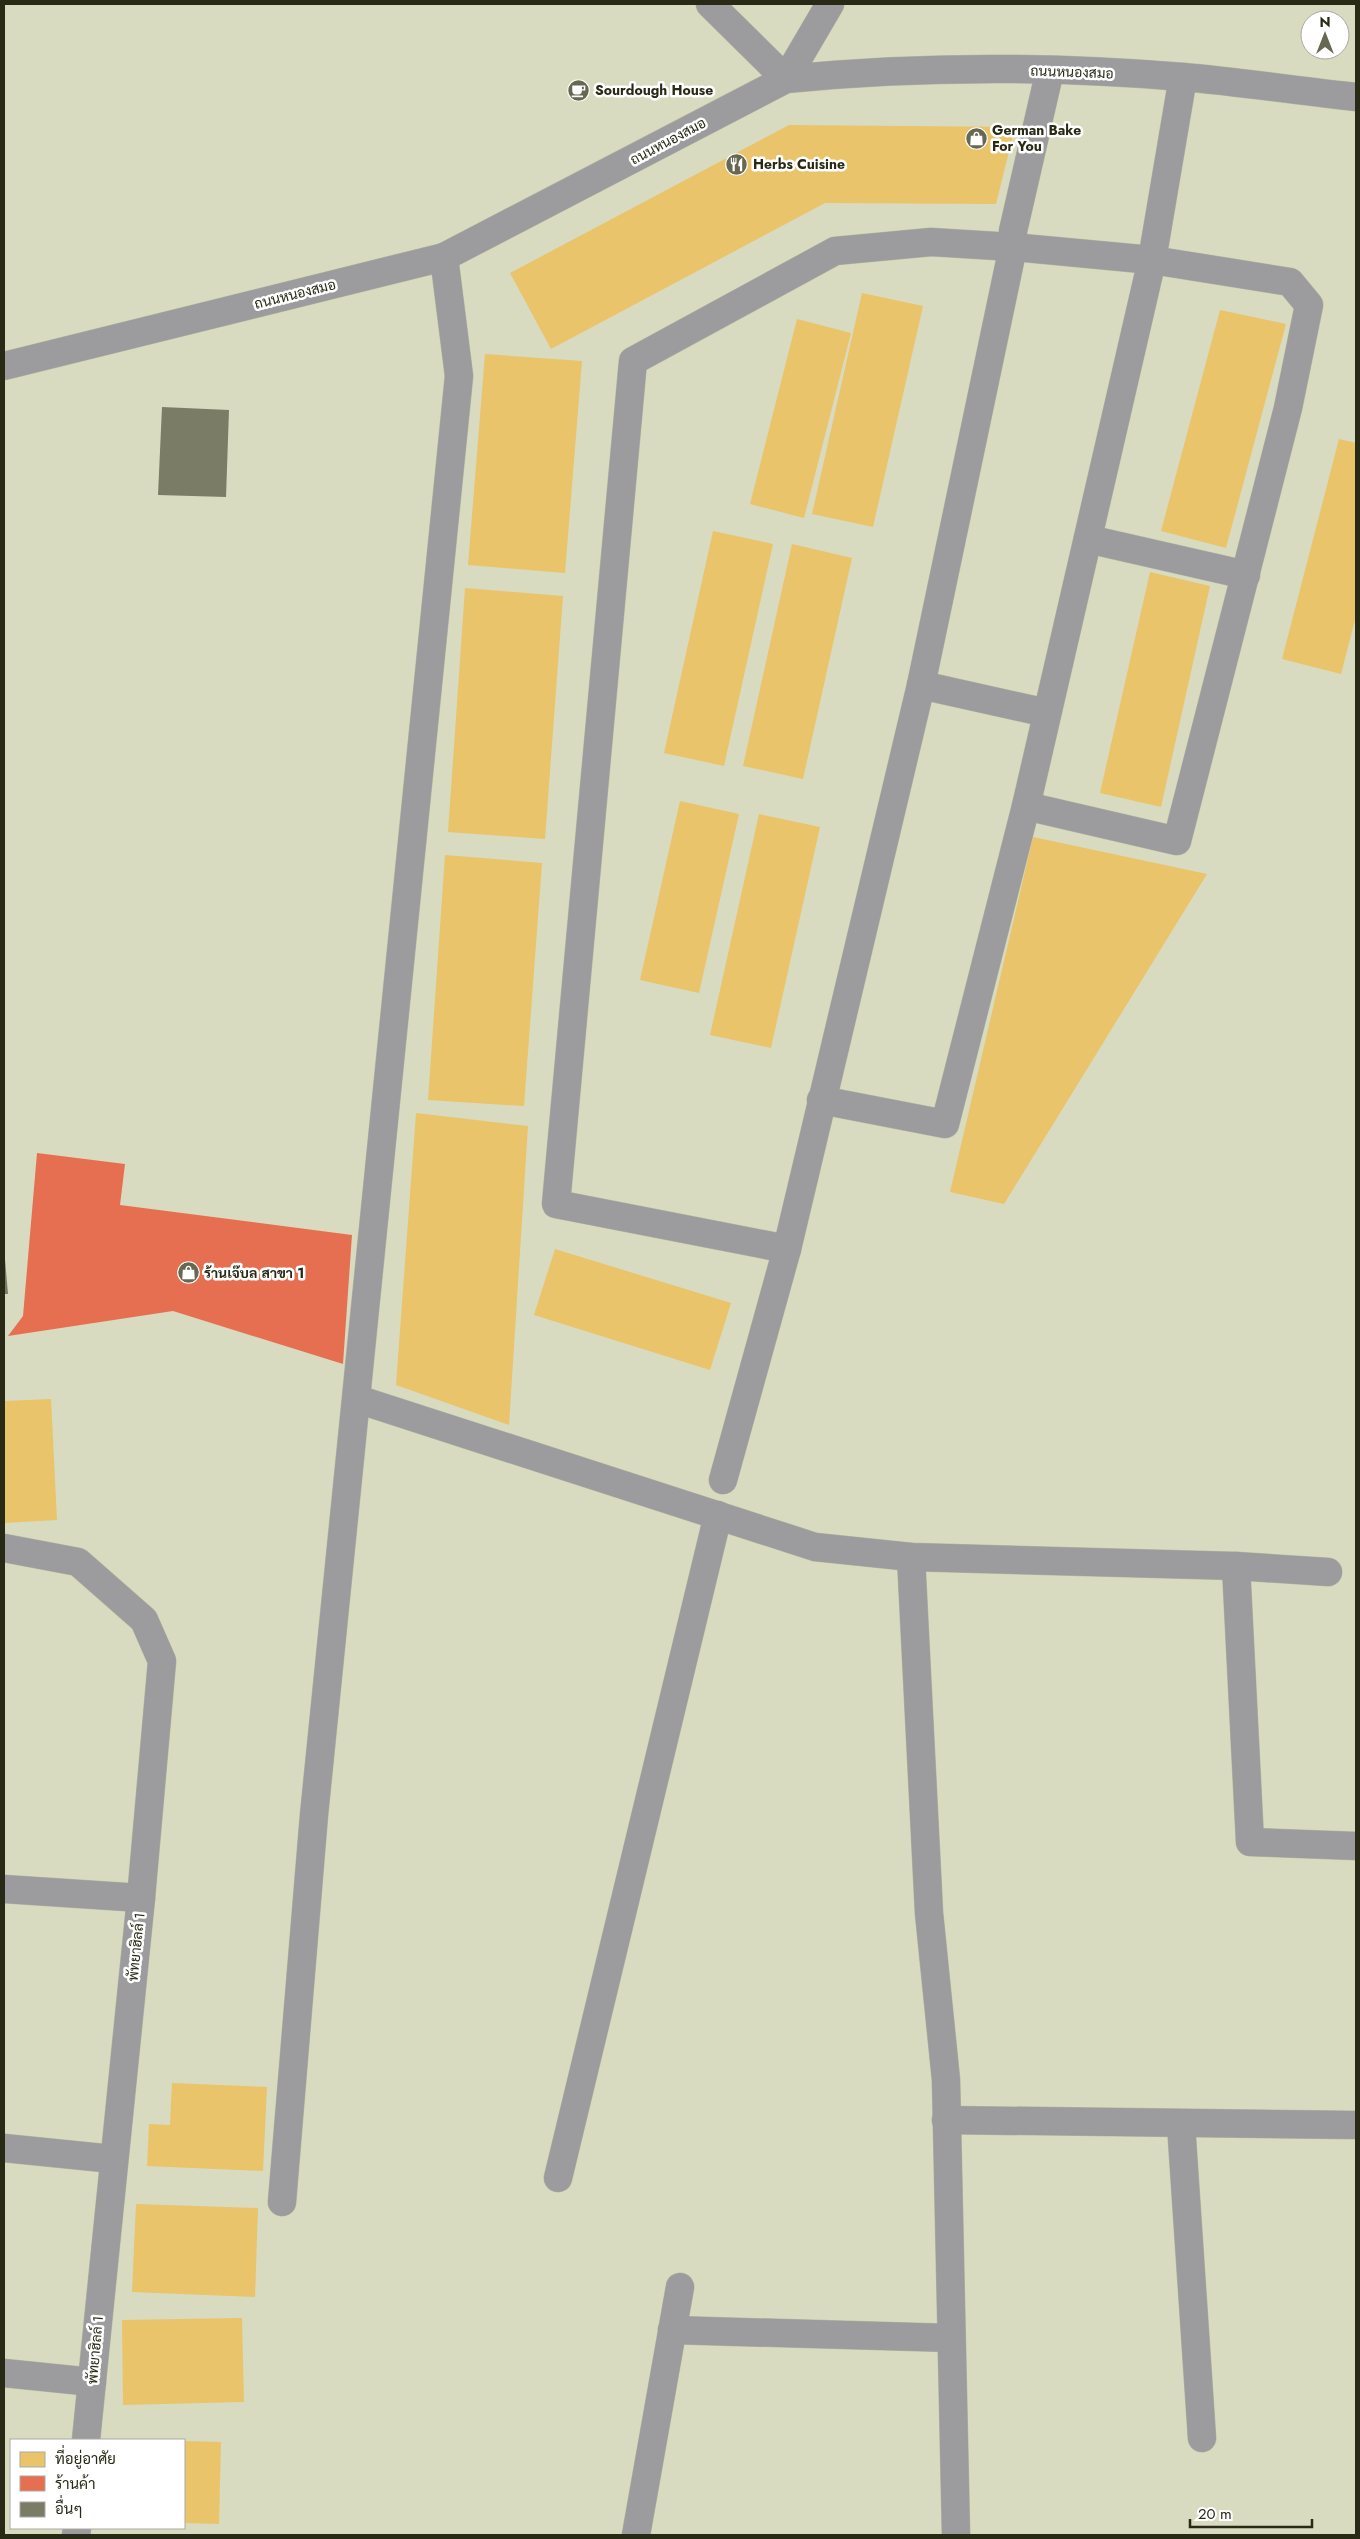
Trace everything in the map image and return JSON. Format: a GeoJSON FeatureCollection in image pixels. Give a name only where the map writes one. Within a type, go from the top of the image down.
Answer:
{"type":"FeatureCollection","features":[{"type":"Feature","properties":{"kind":"street"},"geometry":{"type":"LineString","coordinates":[[710,4],[786,79],[830,4]]}},
{"type":"Feature","properties":{"kind":"street"},"geometry":{"type":"LineString","coordinates":[[723,1480],[787,1249],[921,685],[1013,247],[1014,231],[1050,70]]}},
{"type":"Feature","properties":{"kind":"street","name":"ถนนหนองสมอ"},"geometry":{"type":"LineString","coordinates":[[4,366],[444,257],[786,79],[840,74],[1050,70],[1183,77],[1356,98]]}},
{"type":"Feature","properties":{"kind":"street"},"geometry":{"type":"LineString","coordinates":[[821,1100],[945,1124],[1026,806],[1152,260],[1183,77]]}},
{"type":"Feature","properties":{"kind":"street"},"geometry":{"type":"LineString","coordinates":[[787,1249],[556,1204],[633,361],[835,251],[930,242],[1013,247],[1152,260],[1290,282],[1309,305],[1288,408],[1177,841],[1026,806]]}},
{"type":"Feature","properties":{"kind":"street"},"geometry":{"type":"LineString","coordinates":[[282,2202],[314,1815],[460,376],[444,257]]}},
{"type":"Feature","properties":{"kind":"street"},"geometry":{"type":"LineString","coordinates":[[1088,539],[1246,575]]}},
{"type":"Feature","properties":{"kind":"street"},"geometry":{"type":"LineString","coordinates":[[921,685],[1047,713]]}},
{"type":"Feature","properties":{"kind":"street"},"geometry":{"type":"LineString","coordinates":[[357,1399],[815,1547],[911,1557],[1236,1566],[1328,1572]]}},
{"type":"Feature","properties":{"kind":"street"},"geometry":{"type":"LineString","coordinates":[[558,2178],[718,1515]]}},
{"type":"Feature","properties":{"kind":"street","name":"พัทยาฮิลล์ 1"},"geometry":{"type":"LineString","coordinates":[[4,1548],[78,1562],[144,1620],[162,1661],[141,1898],[113,2159],[86,2439]]}},
{"type":"Feature","properties":{"kind":"street"},"geometry":{"type":"LineString","coordinates":[[911,1557],[928,1913],[946,2080],[956,2535]]}},
{"type":"Feature","properties":{"kind":"street"},"geometry":{"type":"LineString","coordinates":[[1236,1566],[1250,1842],[1356,1846]]}},
{"type":"Feature","properties":{"kind":"street"},"geometry":{"type":"LineString","coordinates":[[4,1889],[141,1898]]}},
{"type":"Feature","properties":{"kind":"street"},"geometry":{"type":"LineString","coordinates":[[946,2120],[1356,2125]]}},
{"type":"Feature","properties":{"kind":"street"},"geometry":{"type":"LineString","coordinates":[[1181,2124],[1202,2438]]}},
{"type":"Feature","properties":{"kind":"street"},"geometry":{"type":"LineString","coordinates":[[4,2148],[113,2159]]}},
{"type":"Feature","properties":{"kind":"street"},"geometry":{"type":"LineString","coordinates":[[636,2535],[680,2288]]}},
{"type":"Feature","properties":{"kind":"street"},"geometry":{"type":"LineString","coordinates":[[672,2330],[951,2338]]}},
{"type":"Feature","properties":{"kind":"street"},"geometry":{"type":"LineString","coordinates":[[4,2373],[92,2382]]}},
{"type":"Feature","properties":{"kind":"building: ที่อยู่อาศัย"},"geometry":{"type":"Polygon","coordinates":[[[789,125],[1015,127],[996,204],[825,203],[551,349],[510,273],[789,125]]]}},
{"type":"Feature","properties":{"kind":"building: ที่อยู่อาศัย"},"geometry":{"type":"Polygon","coordinates":[[[862,293],[923,306],[873,527],[812,514],[862,293]]]}},
{"type":"Feature","properties":{"kind":"building: ที่อยู่อาศัย"},"geometry":{"type":"Polygon","coordinates":[[[1220,310],[1286,324],[1226,548],[1161,531],[1220,310]]]}},
{"type":"Feature","properties":{"kind":"building: ที่อยู่อาศัย"},"geometry":{"type":"Polygon","coordinates":[[[797,319],[851,333],[804,518],[750,504],[797,319]]]}},
{"type":"Feature","properties":{"kind":"building: ที่อยู่อาศัย"},"geometry":{"type":"Polygon","coordinates":[[[485,354],[582,361],[565,573],[468,565],[485,354]]]}},
{"type":"Feature","properties":{"kind":"building: ที่อยู่อาศัย"},"geometry":{"type":"Polygon","coordinates":[[[1339,439],[1356,443],[1356,616],[1341,674],[1282,659],[1339,439]]]}},
{"type":"Feature","properties":{"kind":"building: ที่อยู่อาศัย"},"geometry":{"type":"Polygon","coordinates":[[[713,531],[773,544],[724,766],[664,753],[713,531]]]}},
{"type":"Feature","properties":{"kind":"building: ที่อยู่อาศัย"},"geometry":{"type":"Polygon","coordinates":[[[792,544],[852,558],[803,779],[743,766],[792,544]]]}},
{"type":"Feature","properties":{"kind":"building: ที่อยู่อาศัย"},"geometry":{"type":"Polygon","coordinates":[[[1150,572],[1210,586],[1161,807],[1100,793],[1150,572]]]}},
{"type":"Feature","properties":{"kind":"building: ที่อยู่อาศัย"},"geometry":{"type":"Polygon","coordinates":[[[465,588],[563,596],[545,839],[448,832],[465,588]]]}},
{"type":"Feature","properties":{"kind":"building: ที่อยู่อาศัย"},"geometry":{"type":"Polygon","coordinates":[[[680,801],[739,814],[699,993],[640,980],[680,801]]]}},
{"type":"Feature","properties":{"kind":"building: ที่อยู่อาศัย"},"geometry":{"type":"Polygon","coordinates":[[[759,814],[820,827],[771,1048],[710,1035],[759,814]]]}},
{"type":"Feature","properties":{"kind":"building: ที่อยู่อาศัย"},"geometry":{"type":"Polygon","coordinates":[[[1033,837],[1207,874],[1004,1204],[950,1192],[1033,837]]]}},
{"type":"Feature","properties":{"kind":"building: ที่อยู่อาศัย"},"geometry":{"type":"Polygon","coordinates":[[[445,855],[542,863],[524,1106],[428,1100],[445,855]]]}},
{"type":"Feature","properties":{"kind":"building: ที่อยู่อาศัย"},"geometry":{"type":"Polygon","coordinates":[[[416,1113],[528,1126],[509,1425],[396,1385],[416,1113]]]}},
{"type":"Feature","properties":{"kind":"building: ที่อยู่อาศัย"},"geometry":{"type":"Polygon","coordinates":[[[555,1249],[731,1303],[710,1370],[534,1315],[555,1249]]]}},
{"type":"Feature","properties":{"kind":"building: ที่อยู่อาศัย"},"geometry":{"type":"Polygon","coordinates":[[[51,1399],[57,1520],[4,1523],[4,1401],[51,1399]]]}},
{"type":"Feature","properties":{"kind":"building: ที่อยู่อาศัย"},"geometry":{"type":"Polygon","coordinates":[[[172,2083],[267,2087],[263,2171],[147,2166],[149,2124],[170,2125],[172,2083]]]}},
{"type":"Feature","properties":{"kind":"building: ที่อยู่อาศัย"},"geometry":{"type":"Polygon","coordinates":[[[136,2204],[258,2208],[255,2297],[132,2292],[136,2204]]]}},
{"type":"Feature","properties":{"kind":"building: ที่อยู่อาศัย"},"geometry":{"type":"Polygon","coordinates":[[[242,2318],[244,2402],[123,2405],[122,2320],[242,2318]]]}},
{"type":"Feature","properties":{"kind":"building: ที่อยู่อาศัย"},"geometry":{"type":"Polygon","coordinates":[[[185,2441],[221,2442],[219,2524],[185,2523],[185,2441]]]}},
{"type":"Feature","properties":{"kind":"building: ร้านค้า","name":"ร้านเจ๊บล สาขา 1"},"geometry":{"type":"Polygon","coordinates":[[[37,1153],[125,1164],[120,1205],[352,1235],[343,1364],[173,1311],[8,1336],[23,1316],[37,1153]]]}},
{"type":"Feature","properties":{"kind":"building: อื่นๆ"},"geometry":{"type":"Polygon","coordinates":[[[162,407],[229,410],[226,497],[158,495],[162,407]]]}},
{"type":"Feature","properties":{"kind":"building: อื่นๆ"},"geometry":{"type":"Polygon","coordinates":[[[4,1248],[8,1294],[4,1294],[4,1248]]]}},
{"type":"Feature","properties":{"kind":"place","name":"Sourdough House"},"geometry":{"type":"Point","coordinates":[579,90]}},
{"type":"Feature","properties":{"kind":"place","name":"German Bake For You"},"geometry":{"type":"Point","coordinates":[976,138]}},
{"type":"Feature","properties":{"kind":"place","name":"Herbs Cuisine"},"geometry":{"type":"Point","coordinates":[737,164]}},
{"type":"Feature","properties":{"kind":"place","name":"ร้านเจ๊บล สาขา 1"},"geometry":{"type":"Point","coordinates":[188,1273]}}]}
